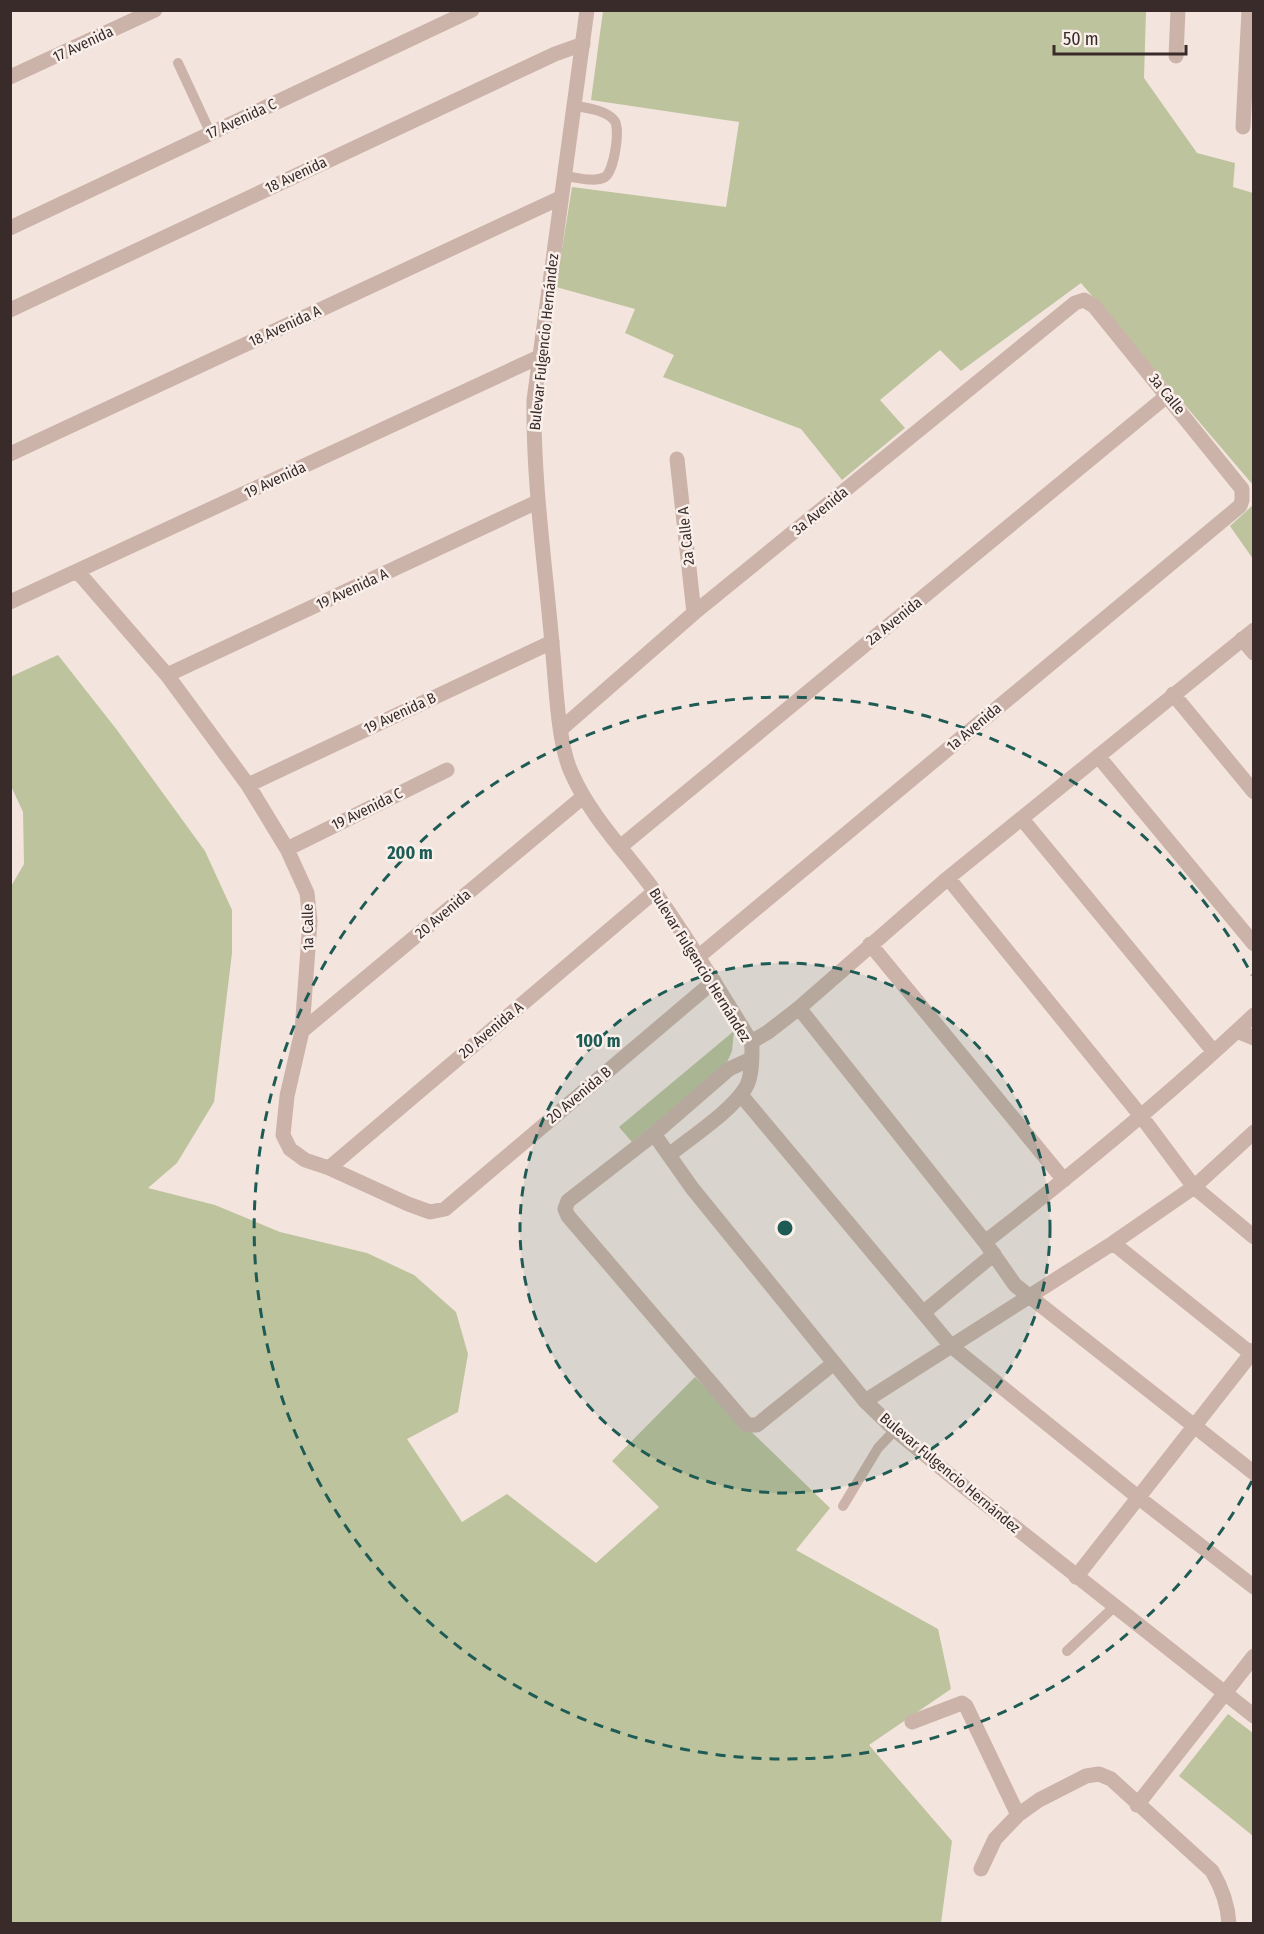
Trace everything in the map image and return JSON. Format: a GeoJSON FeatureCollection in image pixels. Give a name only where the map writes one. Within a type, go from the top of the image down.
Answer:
{"type":"FeatureCollection","features":[{"type":"Feature","properties":{"kind":"street","name":"17 Avenida"},"geometry":{"type":"LineString","coordinates":[[10,77],[155,10]]}},
{"type":"Feature","properties":{"kind":"street","name":"17 Avenida C"},"geometry":{"type":"LineString","coordinates":[[10,228],[472,10]]}},
{"type":"Feature","properties":{"kind":"street","name":"Bulevar Fulgencio Hernández"},"geometry":{"type":"LineString","coordinates":[[587,10],[534,400],[533,442],[537,502],[561,729],[570,772],[583,797],[654,892],[714,981],[751,1042],[751,1059],[729,1069],[654,1134],[692,1188],[865,1401],[895,1430],[1076,1577],[1254,1716]]}},
{"type":"Feature","properties":{"kind":"street"},"geometry":{"type":"LineString","coordinates":[[1176,56],[1178,10]]}},
{"type":"Feature","properties":{"kind":"street"},"geometry":{"type":"LineString","coordinates":[[1243,127],[1249,10]]}},
{"type":"Feature","properties":{"kind":"street","name":"18 Avenida"},"geometry":{"type":"LineString","coordinates":[[10,310],[555,54],[583,44]]}},
{"type":"Feature","properties":{"kind":"street","name":"18 Avenida A"},"geometry":{"type":"LineString","coordinates":[[10,454],[560,198]]}},
{"type":"Feature","properties":{"kind":"street","name":"3a Calle"},"geometry":{"type":"LineString","coordinates":[[1084,300],[1094,306],[1168,395],[1243,493]]}},
{"type":"Feature","properties":{"kind":"street","name":"3a Avenida"},"geometry":{"type":"LineString","coordinates":[[561,729],[694,613],[1075,303],[1084,300]]}},
{"type":"Feature","properties":{"kind":"street","name":"19 Avenida"},"geometry":{"type":"LineString","coordinates":[[10,602],[539,357]]}},
{"type":"Feature","properties":{"kind":"street","name":"2a Avenida"},"geometry":{"type":"LineString","coordinates":[[620,847],[1168,395]]}},
{"type":"Feature","properties":{"kind":"street","name":"2a Calle A"},"geometry":{"type":"LineString","coordinates":[[677,459],[694,613]]}},
{"type":"Feature","properties":{"kind":"street","name":"1a Avenida"},"geometry":{"type":"LineString","coordinates":[[698,957],[1240,506],[1243,493]]}},
{"type":"Feature","properties":{"kind":"street","name":"19 Avenida A"},"geometry":{"type":"LineString","coordinates":[[167,675],[537,502]]}},
{"type":"Feature","properties":{"kind":"street","name":"1a Calle"},"geometry":{"type":"LineString","coordinates":[[78,572],[167,675],[248,785],[287,849],[307,893],[310,907],[308,972],[302,1031],[287,1096],[284,1135],[290,1149],[305,1160],[329,1168],[408,1204],[430,1212],[445,1209]]}},
{"type":"Feature","properties":{"kind":"street"},"geometry":{"type":"LineString","coordinates":[[751,1042],[799,1008],[948,878],[1248,635],[1254,653]]}},
{"type":"Feature","properties":{"kind":"street","name":"19 Avenida B"},"geometry":{"type":"LineString","coordinates":[[248,785],[552,642]]}},
{"type":"Feature","properties":{"kind":"street"},"geometry":{"type":"LineString","coordinates":[[1173,694],[1254,792]]}},
{"type":"Feature","properties":{"kind":"street"},"geometry":{"type":"LineString","coordinates":[[1098,756],[1254,944]]}},
{"type":"Feature","properties":{"kind":"street","name":"19 Avenida C"},"geometry":{"type":"LineString","coordinates":[[287,849],[447,770]]}},
{"type":"Feature","properties":{"kind":"street","name":"20 Avenida"},"geometry":{"type":"LineString","coordinates":[[302,1031],[583,797]]}},
{"type":"Feature","properties":{"kind":"street"},"geometry":{"type":"LineString","coordinates":[[1022,819],[1214,1052]]}},
{"type":"Feature","properties":{"kind":"street"},"geometry":{"type":"LineString","coordinates":[[948,878],[1142,1116],[1194,1187],[1254,1237]]}},
{"type":"Feature","properties":{"kind":"street","name":"20 Avenida A"},"geometry":{"type":"LineString","coordinates":[[329,1168],[654,892]]}},
{"type":"Feature","properties":{"kind":"street"},"geometry":{"type":"LineString","coordinates":[[870,944],[1064,1180]]}},
{"type":"Feature","properties":{"kind":"street","name":"20 Avenida B"},"geometry":{"type":"LineString","coordinates":[[445,1209],[714,981]]}},
{"type":"Feature","properties":{"kind":"street"},"geometry":{"type":"LineString","coordinates":[[799,1008],[989,1248],[1015,1285],[1254,1473]]}},
{"type":"Feature","properties":{"kind":"street"},"geometry":{"type":"LineString","coordinates":[[924,1312],[989,1248],[1064,1180],[1142,1116],[1254,1016]]}},
{"type":"Feature","properties":{"kind":"street"},"geometry":{"type":"LineString","coordinates":[[1237,1031],[1254,1038]]}},
{"type":"Feature","properties":{"kind":"street"},"geometry":{"type":"LineString","coordinates":[[669,1155],[741,1095],[748,1082],[751,1059]]}},
{"type":"Feature","properties":{"kind":"street"},"geometry":{"type":"LineString","coordinates":[[741,1095],[951,1346],[1139,1498],[1254,1587]]}},
{"type":"Feature","properties":{"kind":"street"},"geometry":{"type":"LineString","coordinates":[[865,1401],[1031,1297],[1194,1187],[1254,1132]]}},
{"type":"Feature","properties":{"kind":"street"},"geometry":{"type":"LineString","coordinates":[[654,1134],[567,1201],[565,1209],[568,1216],[747,1425],[752,1427],[758,1425],[834,1363]]}},
{"type":"Feature","properties":{"kind":"street"},"geometry":{"type":"LineString","coordinates":[[1076,1577],[1253,1353],[1113,1243]]}},
{"type":"Feature","properties":{"kind":"street"},"geometry":{"type":"LineString","coordinates":[[1137,1805],[1254,1656]]}},
{"type":"Feature","properties":{"kind":"street"},"geometry":{"type":"LineString","coordinates":[[912,1722],[962,1703],[966,1706],[1018,1815]]}},
{"type":"Feature","properties":{"kind":"street"},"geometry":{"type":"LineString","coordinates":[[981,1869],[995,1839],[1018,1815],[1039,1800],[1086,1776],[1099,1774],[1111,1779],[1212,1871],[1222,1888],[1229,1913],[1229,1923]]}},
{"type":"Feature","properties":{"kind":"lane"},"geometry":{"type":"LineString","coordinates":[[178,63],[211,134]]}},
{"type":"Feature","properties":{"kind":"lane"},"geometry":{"type":"LineString","coordinates":[[564,176],[594,179],[604,177],[609,173],[615,150],[617,126],[614,120],[593,110],[575,106]]}},
{"type":"Feature","properties":{"kind":"lane"},"geometry":{"type":"LineString","coordinates":[[843,1506],[878,1448],[895,1430]]}},
{"type":"Feature","properties":{"kind":"lane"},"geometry":{"type":"LineString","coordinates":[[1067,1650],[1114,1607]]}},
{"type":"Feature","properties":{"kind":"green space"},"geometry":{"type":"Polygon","coordinates":[[[603,11],[1146,11],[1144,78],[1197,153],[1235,163],[1233,187],[1253,193],[1253,485],[1081,283],[961,371],[940,350],[880,400],[905,428],[842,480],[801,429],[663,377],[674,355],[625,333],[635,309],[556,287],[572,187],[726,207],[739,122],[591,100],[603,11]]]}},
{"type":"Feature","properties":{"kind":"green space"},"geometry":{"type":"Polygon","coordinates":[[[1253,505],[1253,559],[1230,526],[1253,505]]]}},
{"type":"Feature","properties":{"kind":"green space"},"geometry":{"type":"Polygon","coordinates":[[[58,655],[117,730],[205,851],[232,910],[232,953],[214,1102],[177,1163],[148,1188],[215,1205],[280,1232],[367,1253],[414,1275],[456,1312],[468,1354],[458,1412],[407,1439],[462,1522],[507,1494],[596,1563],[659,1507],[612,1461],[695,1377],[830,1508],[796,1550],[938,1629],[951,1689],[869,1745],[952,1841],[941,1923],[11,1923],[10,888],[24,864],[23,812],[11,786],[10,677],[58,655]]]}},
{"type":"Feature","properties":{"kind":"green space"},"geometry":{"type":"Polygon","coordinates":[[[734,1031],[732,1051],[724,1069],[632,1142],[619,1127],[734,1031]]]}},
{"type":"Feature","properties":{"kind":"green space"},"geometry":{"type":"Polygon","coordinates":[[[1228,1714],[1253,1733],[1253,1836],[1179,1776],[1228,1714]]]}}]}
